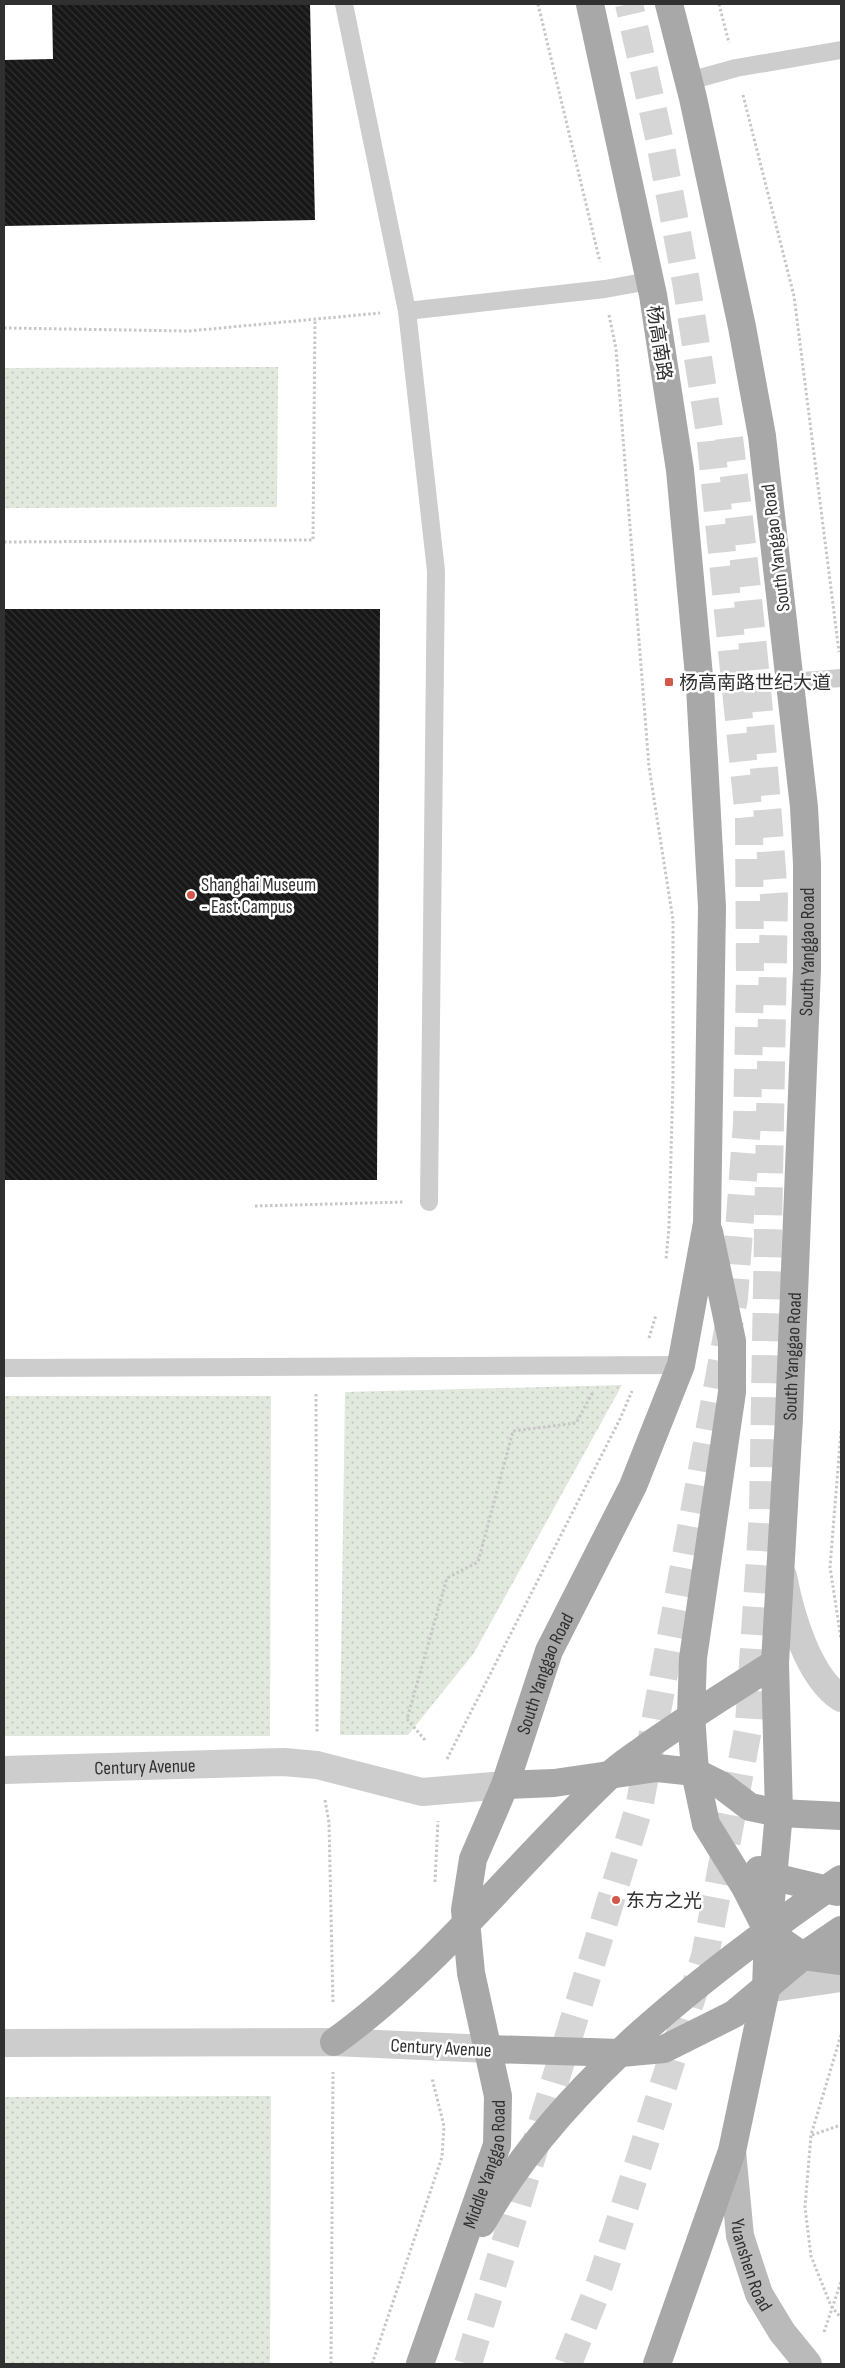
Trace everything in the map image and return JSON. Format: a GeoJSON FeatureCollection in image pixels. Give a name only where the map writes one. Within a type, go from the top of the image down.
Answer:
{"type":"FeatureCollection","features":[{"type":"Feature","properties":{"kind":"main road","name":"杨高南路"},"geometry":{"type":"LineString","coordinates":[[590,4],[650,281],[680,470],[700,687],[712,907],[707,1223]]}},
{"type":"Feature","properties":{"kind":"main road"},"geometry":{"type":"LineString","coordinates":[[669,4],[688,81],[742,327],[762,436],[791,682]]}},
{"type":"Feature","properties":{"kind":"main road","name":"South Yanggao Road"},"geometry":{"type":"LineString","coordinates":[[779,1813],[775,1663],[789,1418],[807,959],[808,864],[791,682]]}},
{"type":"Feature","properties":{"kind":"main road"},"geometry":{"type":"LineString","coordinates":[[707,1223],[732,1341],[732,1392],[693,1658],[691,1715],[695,1772],[706,1824],[745,1886],[768,1932],[803,1956],[841,1961]]}},
{"type":"Feature","properties":{"kind":"main road","name":"South Yanggao Road"},"geometry":{"type":"LineString","coordinates":[[505,1785],[549,1651],[633,1486],[681,1365],[707,1223]]}},
{"type":"Feature","properties":{"kind":"main road"},"geometry":{"type":"LineString","coordinates":[[334,2042],[370,2015],[467,1924],[610,1774],[691,1715],[775,1663]]}},
{"type":"Feature","properties":{"kind":"main road","name":"Century Avenue"},"geometry":{"type":"LineString","coordinates":[[505,1785],[554,1783],[657,1768],[695,1772],[721,1785],[750,1807],[779,1813],[841,1816]]}},
{"type":"Feature","properties":{"kind":"main road","name":"Middle Yanggao Road"},"geometry":{"type":"LineString","coordinates":[[420,2364],[497,2146],[498,2096],[471,1974],[465,1910],[473,1859],[505,1785]]}},
{"type":"Feature","properties":{"kind":"main road"},"geometry":{"type":"LineString","coordinates":[[657,2364],[732,2151],[766,1989],[768,1932],[779,1813]]}},
{"type":"Feature","properties":{"kind":"main road"},"geometry":{"type":"LineString","coordinates":[[721,1848],[744,1864],[774,1877],[836,1887]]}},
{"type":"Feature","properties":{"kind":"main road"},"geometry":{"type":"LineString","coordinates":[[448,2283],[496,2197],[559,2116],[621,2053],[692,1989],[768,1932],[836,1887]]}},
{"type":"Feature","properties":{"kind":"main road","name":"Century Avenue"},"geometry":{"type":"LineString","coordinates":[[489,2049],[621,2053],[664,2049],[734,2014],[803,1956],[841,1930]]}},
{"type":"Feature","properties":{"kind":"main road","name":"Yuanshen Road"},"geometry":{"type":"LineString","coordinates":[[732,2151],[740,2236],[758,2294],[782,2332],[808,2364]]}},
{"type":"Feature","properties":{"kind":"street"},"geometry":{"type":"LineString","coordinates":[[780,1563],[788,1602],[803,1642],[819,1676],[841,1698]]}},
{"type":"Feature","properties":{"kind":"street","name":"Century Avenue"},"geometry":{"type":"LineString","coordinates":[[4,1770],[284,1762],[317,1765],[413,1791],[439,1791],[505,1785]]}},
{"type":"Feature","properties":{"kind":"street"},"geometry":{"type":"LineString","coordinates":[[766,1989],[841,1978]]}},
{"type":"Feature","properties":{"kind":"street","name":"Century Avenue"},"geometry":{"type":"LineString","coordinates":[[4,2043],[334,2042],[489,2049]]}},
{"type":"Feature","properties":{"kind":"lane"},"geometry":{"type":"LineString","coordinates":[[344,4],[407,311],[436,571],[429,1202]]}},
{"type":"Feature","properties":{"kind":"lane"},"geometry":{"type":"LineString","coordinates":[[688,81],[736,68],[841,50]]}},
{"type":"Feature","properties":{"kind":"lane"},"geometry":{"type":"LineString","coordinates":[[407,311],[604,289],[650,281]]}},
{"type":"Feature","properties":{"kind":"lane"},"geometry":{"type":"LineString","coordinates":[[791,682],[841,678]]}},
{"type":"Feature","properties":{"kind":"lane"},"geometry":{"type":"LineString","coordinates":[[4,1368],[681,1365]]}},
{"type":"Feature","properties":{"kind":"path"},"geometry":{"type":"LineString","coordinates":[[538,4],[594,230],[616,349],[649,767],[673,920],[674,1081],[669,1227],[665,1263]]}},
{"type":"Feature","properties":{"kind":"path"},"geometry":{"type":"LineString","coordinates":[[719,4],[794,296],[840,660]]}},
{"type":"Feature","properties":{"kind":"path"},"geometry":{"type":"LineString","coordinates":[[4,328],[189,332],[407,311]]}},
{"type":"Feature","properties":{"kind":"path"},"geometry":{"type":"LineString","coordinates":[[4,542],[313,540],[315,320]]}},
{"type":"Feature","properties":{"kind":"path"},"geometry":{"type":"LineString","coordinates":[[255,1206],[429,1202]]}},
{"type":"Feature","properties":{"kind":"path"},"geometry":{"type":"LineString","coordinates":[[435,1886],[439,1791],[448,1758],[620,1420],[642,1366],[657,1309]]}},
{"type":"Feature","properties":{"kind":"path"},"geometry":{"type":"LineString","coordinates":[[316,1366],[317,1765],[329,1823],[334,2042],[331,2364]]}},
{"type":"Feature","properties":{"kind":"path"},"geometry":{"type":"LineString","coordinates":[[425,1740],[407,1720],[446,1578],[478,1562],[513,1431],[576,1424],[608,1366]]}},
{"type":"Feature","properties":{"kind":"path"},"geometry":{"type":"LineString","coordinates":[[841,1432],[830,1567],[841,1639]]}},
{"type":"Feature","properties":{"kind":"path"},"geometry":{"type":"LineString","coordinates":[[841,2035],[811,2135],[805,2206],[811,2256],[831,2306],[841,2318]]}},
{"type":"Feature","properties":{"kind":"path"},"geometry":{"type":"LineString","coordinates":[[372,2364],[442,2157],[444,2126],[434,2090],[426,2046]]}},
{"type":"Feature","properties":{"kind":"path"},"geometry":{"type":"LineString","coordinates":[[811,2135],[841,2124]]}},
{"type":"Feature","properties":{"kind":"path"},"geometry":{"type":"LineString","coordinates":[[831,2306],[841,2282]]}},
{"type":"Feature","properties":{"kind":"shaded area"},"geometry":{"type":"Polygon","coordinates":[[[278,367],[277,507],[4,508],[4,368],[278,367]]]}},
{"type":"Feature","properties":{"kind":"shaded area"},"geometry":{"type":"Polygon","coordinates":[[[622,1385],[474,1653],[408,1735],[340,1735],[345,1392],[622,1385]]]}},
{"type":"Feature","properties":{"kind":"shaded area"},"geometry":{"type":"Polygon","coordinates":[[[4,1396],[271,1396],[270,1736],[4,1736],[4,1396]]]}},
{"type":"Feature","properties":{"kind":"shaded area"},"geometry":{"type":"Polygon","coordinates":[[[271,2096],[270,2364],[4,2364],[4,2097],[271,2096]]]}},
{"type":"Feature","properties":{"kind":"building"},"geometry":{"type":"Polygon","coordinates":[[[52,4],[310,4],[315,220],[4,226],[4,60],[53,59],[52,4]]]}},
{"type":"Feature","properties":{"kind":"building","name":"Shanghai Museum - East Campus"},"geometry":{"type":"Polygon","coordinates":[[[4,609],[380,609],[377,1180],[4,1180],[4,609]]]}},
{"type":"Feature","properties":{"kind":"tunnel"},"geometry":{"type":"LineString","coordinates":[[468,2364],[639,1808],[734,1298],[747,1123],[750,979],[749,818],[710,434],[686,282],[660,142],[629,4]]}},
{"type":"Feature","properties":{"kind":"tunnel"},"geometry":{"type":"LineString","coordinates":[[568,2364],[600,2283],[705,1956],[749,1724],[763,1512],[774,898],[755,668],[729,438]]}},
{"type":"Feature","properties":{"kind":"place","name":"杨高南路世纪大道"},"geometry":{"type":"Point","coordinates":[669,682]}},
{"type":"Feature","properties":{"kind":"place","name":"Shanghai Museum - East Campus"},"geometry":{"type":"Point","coordinates":[191,895]}},
{"type":"Feature","properties":{"kind":"place","name":"东方之光"},"geometry":{"type":"Point","coordinates":[616,1900]}}]}
